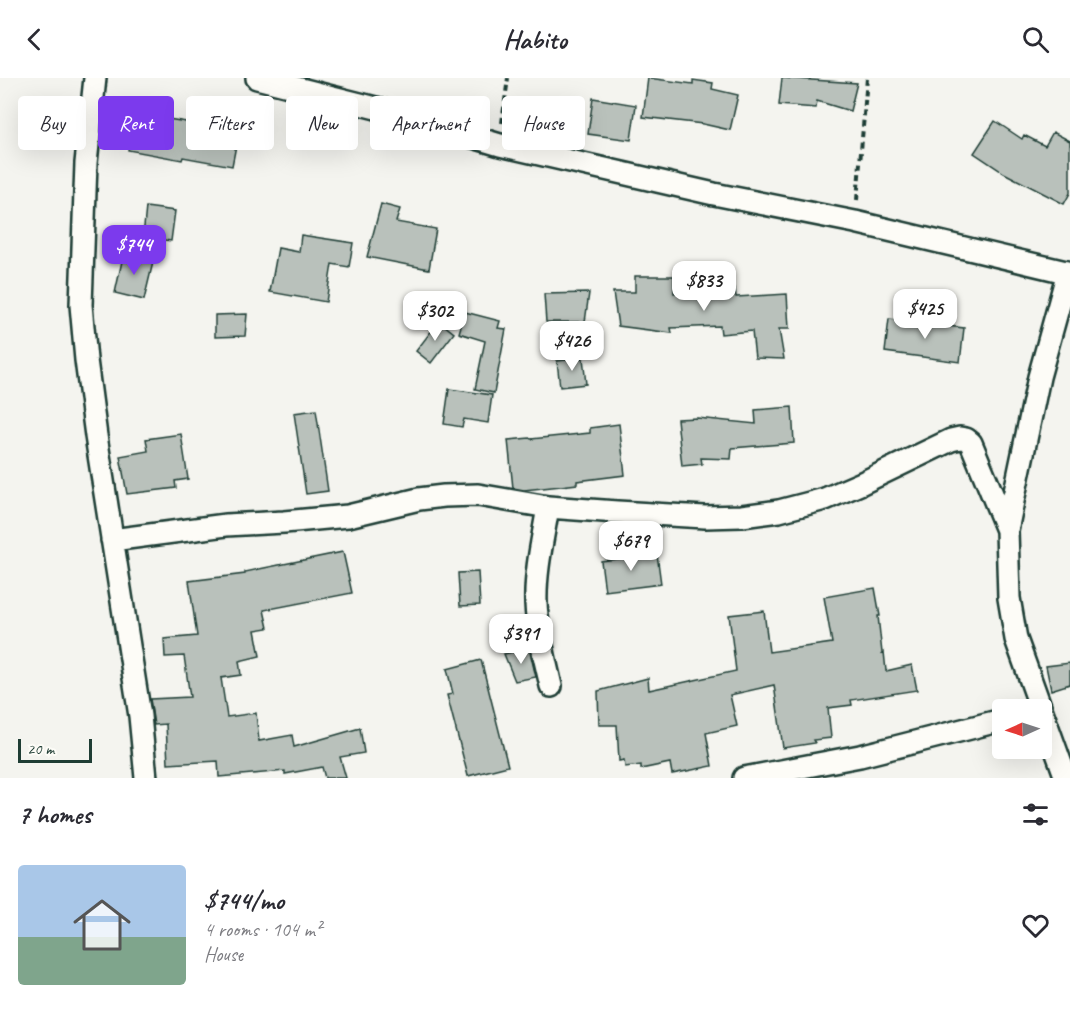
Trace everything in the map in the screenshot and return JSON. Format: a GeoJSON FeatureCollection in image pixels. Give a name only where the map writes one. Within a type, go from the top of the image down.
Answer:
{"type":"FeatureCollection","features":[{"type":"Feature","properties":{"kind":"street"},"geometry":{"type":"LineString","coordinates":[[95,78],[86,163],[81,305],[87,371],[140,716],[146,778]]}},
{"type":"Feature","properties":{"kind":"street"},"geometry":{"type":"LineString","coordinates":[[257,78],[375,108],[500,144],[714,194],[855,222],[1069,272],[1039,377],[1007,530],[1009,598],[1016,639],[1037,699]]}},
{"type":"Feature","properties":{"kind":"street"},"geometry":{"type":"LineString","coordinates":[[112,540],[226,525],[348,516],[418,499],[444,496],[478,495],[548,507],[705,517],[741,516],[825,499],[944,443],[960,438],[971,443],[1007,530]]}},
{"type":"Feature","properties":{"kind":"street"},"geometry":{"type":"LineString","coordinates":[[548,507],[539,559],[536,604],[551,686]]}},
{"type":"Feature","properties":{"kind":"street"},"geometry":{"type":"LineString","coordinates":[[744,778],[860,756],[992,723]]}},
{"type":"Feature","properties":{"kind":"street"},"geometry":{"type":"LineString","coordinates":[[1052,740],[1066,778]]}},
{"type":"Feature","properties":{"kind":"path"},"geometry":{"type":"LineString","coordinates":[[500,144],[508,78]]}},
{"type":"Feature","properties":{"kind":"path"},"geometry":{"type":"LineString","coordinates":[[855,222],[867,78]]}},
{"type":"Feature","properties":{"kind":"building"},"geometry":{"type":"Polygon","coordinates":[[[648,78],[693,84],[693,80],[713,83],[712,89],[738,95],[730,130],[703,124],[643,117],[648,78]]]}},
{"type":"Feature","properties":{"kind":"building"},"geometry":{"type":"Polygon","coordinates":[[[782,78],[857,83],[850,111],[817,101],[816,108],[779,105],[782,78]]]}},
{"type":"Feature","properties":{"kind":"building"},"geometry":{"type":"Polygon","coordinates":[[[593,98],[636,105],[631,140],[588,134],[593,98]]]}},
{"type":"Feature","properties":{"kind":"building"},"geometry":{"type":"Polygon","coordinates":[[[174,120],[186,122],[186,150],[235,150],[232,166],[183,157],[182,160],[128,150],[174,150],[174,120]]]}},
{"type":"Feature","properties":{"kind":"building"},"geometry":{"type":"Polygon","coordinates":[[[995,121],[1022,139],[1024,135],[1045,146],[1053,132],[1070,141],[1070,193],[1064,204],[1004,173],[974,153],[995,121]]]}},
{"type":"Feature","properties":{"kind":"building"},"geometry":{"type":"Polygon","coordinates":[[[381,204],[400,209],[396,222],[436,229],[429,269],[367,257],[381,204]]]}},
{"type":"Feature","properties":{"kind":"building"},"geometry":{"type":"Polygon","coordinates":[[[146,207],[175,211],[171,241],[143,237],[146,207]]]}},
{"type":"Feature","properties":{"kind":"building"},"geometry":{"type":"Polygon","coordinates":[[[301,235],[353,243],[349,267],[332,264],[326,302],[270,292],[278,248],[299,252],[301,235]]]}},
{"type":"Feature","properties":{"kind":"building"},"geometry":{"type":"Polygon","coordinates":[[[124,252],[154,258],[144,300],[115,293],[124,252]]]}},
{"type":"Feature","properties":{"kind":"building"},"geometry":{"type":"Polygon","coordinates":[[[635,276],[674,276],[674,293],[735,288],[736,297],[787,294],[789,329],[779,329],[784,359],[755,358],[752,331],[721,334],[720,326],[671,328],[672,333],[618,326],[613,292],[635,292],[635,276]]]}},
{"type":"Feature","properties":{"kind":"building"},"geometry":{"type":"Polygon","coordinates":[[[589,293],[585,322],[546,322],[544,294],[589,293]]]}},
{"type":"Feature","properties":{"kind":"building"},"geometry":{"type":"Polygon","coordinates":[[[465,312],[500,321],[498,328],[506,329],[494,393],[475,389],[485,341],[459,333],[465,312]]]}},
{"type":"Feature","properties":{"kind":"building"},"geometry":{"type":"Polygon","coordinates":[[[247,314],[245,336],[215,337],[215,315],[247,314]]]}},
{"type":"Feature","properties":{"kind":"building"},"geometry":{"type":"Polygon","coordinates":[[[889,319],[964,328],[960,362],[885,352],[889,319]]]}},
{"type":"Feature","properties":{"kind":"building"},"geometry":{"type":"Polygon","coordinates":[[[439,321],[454,333],[431,363],[416,351],[439,321]]]}},
{"type":"Feature","properties":{"kind":"building"},"geometry":{"type":"Polygon","coordinates":[[[583,358],[586,384],[560,387],[557,361],[583,358]]]}},
{"type":"Feature","properties":{"kind":"building"},"geometry":{"type":"Polygon","coordinates":[[[449,389],[492,395],[488,423],[464,419],[462,427],[444,424],[449,389]]]}},
{"type":"Feature","properties":{"kind":"building"},"geometry":{"type":"Polygon","coordinates":[[[792,407],[794,443],[732,448],[731,459],[701,458],[702,464],[682,466],[677,419],[697,418],[756,424],[755,410],[792,407]]]}},
{"type":"Feature","properties":{"kind":"building"},"geometry":{"type":"Polygon","coordinates":[[[316,410],[328,491],[306,494],[294,413],[316,410]]]}},
{"type":"Feature","properties":{"kind":"building"},"geometry":{"type":"Polygon","coordinates":[[[619,424],[625,475],[577,481],[577,484],[561,486],[524,490],[513,488],[508,440],[590,433],[590,428],[619,424]]]}},
{"type":"Feature","properties":{"kind":"building"},"geometry":{"type":"Polygon","coordinates":[[[181,434],[188,479],[175,481],[176,488],[127,494],[120,456],[148,451],[146,439],[181,434]]]}},
{"type":"Feature","properties":{"kind":"building"},"geometry":{"type":"Polygon","coordinates":[[[343,552],[352,593],[264,610],[268,628],[255,630],[260,656],[239,661],[241,675],[221,678],[227,717],[256,713],[259,741],[292,735],[294,747],[360,728],[364,753],[340,757],[346,778],[325,778],[322,767],[285,774],[285,771],[219,777],[218,761],[168,764],[166,724],[154,725],[150,699],[190,697],[184,656],[165,657],[164,639],[197,636],[189,581],[245,574],[245,572],[343,552]]]}},
{"type":"Feature","properties":{"kind":"building"},"geometry":{"type":"Polygon","coordinates":[[[657,554],[661,584],[605,591],[601,561],[657,554]]]}},
{"type":"Feature","properties":{"kind":"building"},"geometry":{"type":"Polygon","coordinates":[[[478,572],[480,605],[460,606],[458,573],[478,572]]]}},
{"type":"Feature","properties":{"kind":"building"},"geometry":{"type":"Polygon","coordinates":[[[875,588],[886,671],[912,665],[917,690],[851,700],[852,705],[828,708],[831,738],[783,748],[774,685],[730,695],[737,726],[706,733],[712,766],[672,774],[670,763],[641,769],[641,765],[625,767],[624,760],[619,761],[617,725],[599,725],[598,691],[648,678],[649,690],[736,671],[729,615],[764,611],[769,652],[832,643],[824,597],[875,588]]]}},
{"type":"Feature","properties":{"kind":"building"},"geometry":{"type":"Polygon","coordinates":[[[529,648],[536,677],[515,681],[504,654],[529,648]]]}},
{"type":"Feature","properties":{"kind":"building"},"geometry":{"type":"Polygon","coordinates":[[[481,660],[508,766],[468,776],[447,695],[453,694],[447,669],[481,660]]]}},
{"type":"Feature","properties":{"kind":"building"},"geometry":{"type":"Polygon","coordinates":[[[1070,663],[1070,684],[1051,690],[1046,666],[1070,663]]]}}]}
